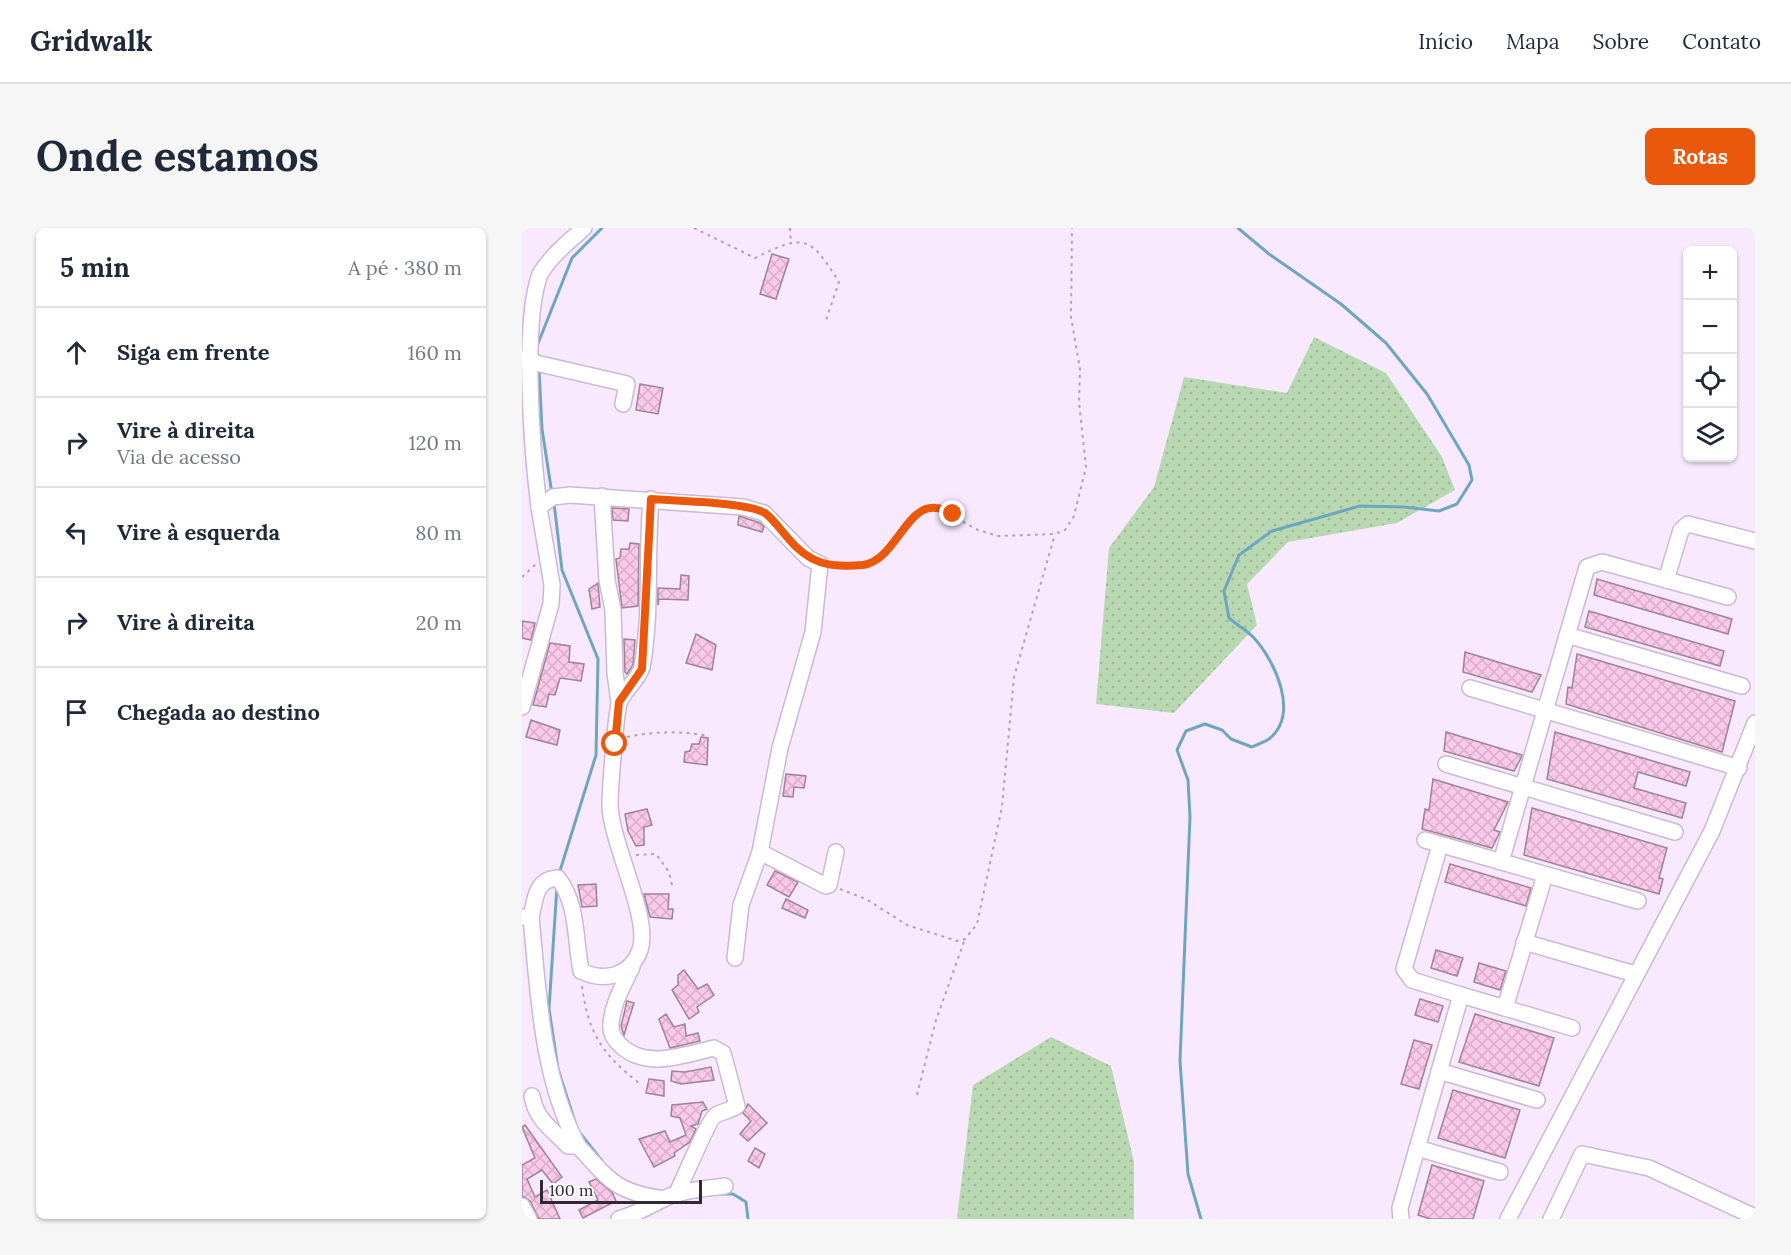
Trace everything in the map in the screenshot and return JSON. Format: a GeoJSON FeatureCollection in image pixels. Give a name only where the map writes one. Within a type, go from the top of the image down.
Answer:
{"type":"FeatureCollection","features":[{"type":"Feature","properties":{"kind":"street"},"geometry":{"type":"LineString","coordinates":[[522,707],[550,604],[552,585],[539,507],[523,360],[528,310],[538,276],[563,246],[584,228]]}},
{"type":"Feature","properties":{"kind":"street"},"geometry":{"type":"LineString","coordinates":[[523,360],[627,384],[623,404]]}},
{"type":"Feature","properties":{"kind":"street"},"geometry":{"type":"LineString","coordinates":[[539,507],[553,497],[602,496],[743,507],[764,513],[808,558],[820,564],[813,632],[780,748],[760,852],[741,905],[735,958]]}},
{"type":"Feature","properties":{"kind":"street"},"geometry":{"type":"LineString","coordinates":[[602,496],[607,580],[613,610],[615,673],[619,702],[610,806],[621,858],[642,929],[640,949],[615,1003],[610,1027],[613,1039],[635,1056],[655,1060],[714,1048],[723,1053],[738,1106],[728,1113],[717,1114],[708,1122],[699,1151],[670,1197],[641,1212],[619,1219]]}},
{"type":"Feature","properties":{"kind":"street"},"geometry":{"type":"LineString","coordinates":[[619,702],[642,669],[651,499]]}},
{"type":"Feature","properties":{"kind":"street"},"geometry":{"type":"LineString","coordinates":[[1666,580],[1681,530],[1688,524],[1755,542]]}},
{"type":"Feature","properties":{"kind":"street"},"geometry":{"type":"LineString","coordinates":[[1501,862],[1584,576],[1591,564],[1602,562],[1728,597]]}},
{"type":"Feature","properties":{"kind":"street"},"geometry":{"type":"LineString","coordinates":[[1567,635],[1742,686]]}},
{"type":"Feature","properties":{"kind":"street"},"geometry":{"type":"LineString","coordinates":[[1470,688],[1739,768]]}},
{"type":"Feature","properties":{"kind":"street"},"geometry":{"type":"LineString","coordinates":[[1508,1219],[1712,831],[1755,723]]}},
{"type":"Feature","properties":{"kind":"street"},"geometry":{"type":"LineString","coordinates":[[1446,764],[1675,832]]}},
{"type":"Feature","properties":{"kind":"street"},"geometry":{"type":"LineString","coordinates":[[1572,1028],[1412,980],[1404,969],[1432,842],[1638,901]]}},
{"type":"Feature","properties":{"kind":"street"},"geometry":{"type":"LineString","coordinates":[[760,852],[812,880],[829,885],[836,852]]}},
{"type":"Feature","properties":{"kind":"street"},"geometry":{"type":"LineString","coordinates":[[1505,1008],[1545,875]]}},
{"type":"Feature","properties":{"kind":"street"},"geometry":{"type":"LineString","coordinates":[[632,968],[622,973],[594,977],[581,971],[566,889],[558,878],[549,878],[538,887],[527,917],[546,1057],[563,1117],[578,1146],[613,1183],[633,1194],[670,1197],[725,1186]]}},
{"type":"Feature","properties":{"kind":"street"},"geometry":{"type":"LineString","coordinates":[[1524,942],[1635,974]]}},
{"type":"Feature","properties":{"kind":"street"},"geometry":{"type":"LineString","coordinates":[[1401,1219],[1400,1208],[1461,995]]}},
{"type":"Feature","properties":{"kind":"street"},"geometry":{"type":"LineString","coordinates":[[1439,1071],[1537,1100]]}},
{"type":"Feature","properties":{"kind":"street"},"geometry":{"type":"LineString","coordinates":[[532,1096],[535,1111],[542,1122],[568,1146],[578,1146]]}},
{"type":"Feature","properties":{"kind":"street"},"geometry":{"type":"LineString","coordinates":[[1417,1148],[1500,1172]]}},
{"type":"Feature","properties":{"kind":"street"},"geometry":{"type":"LineString","coordinates":[[1551,1219],[1582,1154],[1649,1168],[1755,1217]]}},
{"type":"Feature","properties":{"kind":"street"},"geometry":{"type":"LineString","coordinates":[[522,1206],[529,1219]]}},
{"type":"Feature","properties":{"kind":"path"},"geometry":{"type":"LineString","coordinates":[[694,228],[755,258],[791,243],[802,242],[819,250],[839,282],[825,323]]}},
{"type":"Feature","properties":{"kind":"path"},"geometry":{"type":"LineString","coordinates":[[790,228],[791,243]]}},
{"type":"Feature","properties":{"kind":"path"},"geometry":{"type":"LineString","coordinates":[[820,564],[866,565],[883,556],[905,527],[923,510],[936,507],[978,530],[998,536],[1055,534],[1065,530],[1074,516],[1086,467],[1079,402],[1080,369],[1071,317],[1072,228]]}},
{"type":"Feature","properties":{"kind":"path"},"geometry":{"type":"LineString","coordinates":[[917,1095],[936,1020],[965,939],[978,924],[1002,807],[1014,677],[1055,534]]}},
{"type":"Feature","properties":{"kind":"path"},"geometry":{"type":"LineString","coordinates":[[522,577],[546,554]]}},
{"type":"Feature","properties":{"kind":"path"},"geometry":{"type":"LineString","coordinates":[[616,740],[645,733],[674,732],[709,736]]}},
{"type":"Feature","properties":{"kind":"path"},"geometry":{"type":"LineString","coordinates":[[621,858],[648,853],[656,854],[669,872],[672,885]]}},
{"type":"Feature","properties":{"kind":"path"},"geometry":{"type":"LineString","coordinates":[[829,885],[866,898],[907,925],[957,941],[965,939]]}},
{"type":"Feature","properties":{"kind":"green space"},"geometry":{"type":"Polygon","coordinates":[[[1314,337],[1386,373],[1442,457],[1455,490],[1397,523],[1288,542],[1247,584],[1257,625],[1174,713],[1096,704],[1109,548],[1154,487],[1184,377],[1287,393],[1314,337]]]}},
{"type":"Feature","properties":{"kind":"green space"},"geometry":{"type":"Polygon","coordinates":[[[1051,1037],[1111,1066],[1134,1162],[1134,1219],[957,1219],[973,1085],[1051,1037]]]}},
{"type":"Feature","properties":{"kind":"building"},"geometry":{"type":"Polygon","coordinates":[[[772,254],[789,259],[776,299],[760,294],[772,254]]]}},
{"type":"Feature","properties":{"kind":"building"},"geometry":{"type":"Polygon","coordinates":[[[640,384],[663,388],[658,414],[636,410],[640,384]]]}},
{"type":"Feature","properties":{"kind":"building"},"geometry":{"type":"Polygon","coordinates":[[[612,508],[629,509],[628,521],[613,520],[612,508]]]}},
{"type":"Feature","properties":{"kind":"building"},"geometry":{"type":"Polygon","coordinates":[[[739,516],[760,523],[764,527],[762,532],[738,525],[739,516]]]}},
{"type":"Feature","properties":{"kind":"building"},"geometry":{"type":"Polygon","coordinates":[[[630,543],[639,544],[638,606],[622,608],[616,559],[620,558],[621,549],[629,549],[630,543]]]}},
{"type":"Feature","properties":{"kind":"building"},"geometry":{"type":"Polygon","coordinates":[[[681,575],[689,576],[688,600],[659,599],[658,605],[658,588],[680,589],[681,575]]]}},
{"type":"Feature","properties":{"kind":"building"},"geometry":{"type":"Polygon","coordinates":[[[1597,579],[1732,619],[1728,634],[1594,595],[1597,579]]]}},
{"type":"Feature","properties":{"kind":"building"},"geometry":{"type":"Polygon","coordinates":[[[598,583],[600,607],[592,609],[589,589],[598,583]]]}},
{"type":"Feature","properties":{"kind":"building"},"geometry":{"type":"Polygon","coordinates":[[[1589,611],[1724,651],[1720,666],[1585,627],[1589,611]]]}},
{"type":"Feature","properties":{"kind":"building"},"geometry":{"type":"Polygon","coordinates":[[[522,621],[535,623],[531,640],[522,638],[522,621]]]}},
{"type":"Feature","properties":{"kind":"building"},"geometry":{"type":"Polygon","coordinates":[[[696,634],[716,645],[712,670],[686,663],[696,634]]]}},
{"type":"Feature","properties":{"kind":"building"},"geometry":{"type":"Polygon","coordinates":[[[624,639],[635,640],[633,665],[627,674],[625,672],[624,639]]]}},
{"type":"Feature","properties":{"kind":"building"},"geometry":{"type":"Polygon","coordinates":[[[550,643],[570,646],[569,662],[584,664],[581,681],[560,678],[555,695],[549,694],[546,707],[533,705],[550,643]]]}},
{"type":"Feature","properties":{"kind":"building"},"geometry":{"type":"Polygon","coordinates":[[[1465,652],[1541,675],[1532,692],[1463,672],[1465,652]]]}},
{"type":"Feature","properties":{"kind":"building"},"geometry":{"type":"Polygon","coordinates":[[[1577,654],[1735,701],[1722,752],[1566,704],[1568,687],[1572,688],[1577,654]]]}},
{"type":"Feature","properties":{"kind":"building"},"geometry":{"type":"Polygon","coordinates":[[[531,720],[560,730],[557,745],[526,737],[531,720]]]}},
{"type":"Feature","properties":{"kind":"building"},"geometry":{"type":"Polygon","coordinates":[[[1446,732],[1522,755],[1514,771],[1444,751],[1446,732]]]}},
{"type":"Feature","properties":{"kind":"building"},"geometry":{"type":"Polygon","coordinates":[[[1555,732],[1690,772],[1686,786],[1638,772],[1634,788],[1686,803],[1682,818],[1547,779],[1555,732]]]}},
{"type":"Feature","properties":{"kind":"building"},"geometry":{"type":"Polygon","coordinates":[[[701,737],[708,738],[707,765],[684,762],[685,752],[690,751],[692,744],[699,744],[701,737]]]}},
{"type":"Feature","properties":{"kind":"building"},"geometry":{"type":"Polygon","coordinates":[[[786,774],[806,776],[804,788],[794,787],[793,797],[783,796],[786,774]]]}},
{"type":"Feature","properties":{"kind":"building"},"geometry":{"type":"Polygon","coordinates":[[[1433,779],[1508,802],[1494,830],[1500,832],[1492,848],[1422,829],[1425,809],[1429,810],[1433,779]]]}},
{"type":"Feature","properties":{"kind":"building"},"geometry":{"type":"Polygon","coordinates":[[[1532,808],[1667,848],[1659,878],[1663,879],[1659,894],[1524,855],[1532,808]]]}},
{"type":"Feature","properties":{"kind":"building"},"geometry":{"type":"Polygon","coordinates":[[[647,809],[652,825],[644,827],[644,845],[636,846],[628,831],[625,814],[647,809]]]}},
{"type":"Feature","properties":{"kind":"building"},"geometry":{"type":"Polygon","coordinates":[[[1450,864],[1531,888],[1526,906],[1445,882],[1450,864]]]}},
{"type":"Feature","properties":{"kind":"building"},"geometry":{"type":"Polygon","coordinates":[[[775,871],[798,882],[789,897],[767,885],[775,871]]]}},
{"type":"Feature","properties":{"kind":"building"},"geometry":{"type":"Polygon","coordinates":[[[596,884],[597,906],[582,907],[578,885],[596,884]]]}},
{"type":"Feature","properties":{"kind":"building"},"geometry":{"type":"Polygon","coordinates":[[[644,894],[669,894],[668,909],[673,909],[672,919],[650,917],[644,894]]]}},
{"type":"Feature","properties":{"kind":"building"},"geometry":{"type":"Polygon","coordinates":[[[786,899],[808,910],[805,918],[782,908],[786,899]]]}},
{"type":"Feature","properties":{"kind":"building"},"geometry":{"type":"Polygon","coordinates":[[[1436,950],[1463,958],[1457,976],[1431,968],[1436,950]]]}},
{"type":"Feature","properties":{"kind":"building"},"geometry":{"type":"Polygon","coordinates":[[[1479,963],[1506,971],[1500,990],[1474,982],[1479,963]]]}},
{"type":"Feature","properties":{"kind":"building"},"geometry":{"type":"Polygon","coordinates":[[[684,970],[698,989],[707,984],[714,995],[697,1007],[699,1012],[689,1019],[672,990],[678,985],[678,975],[684,970]]]}},
{"type":"Feature","properties":{"kind":"building"},"geometry":{"type":"Polygon","coordinates":[[[1420,999],[1443,1006],[1438,1022],[1415,1015],[1420,999]]]}},
{"type":"Feature","properties":{"kind":"building"},"geometry":{"type":"Polygon","coordinates":[[[627,1001],[634,1003],[624,1035],[621,1026],[627,1001]]]}},
{"type":"Feature","properties":{"kind":"building"},"geometry":{"type":"Polygon","coordinates":[[[666,1014],[674,1027],[685,1024],[686,1036],[698,1033],[700,1041],[670,1048],[659,1019],[666,1014]]]}},
{"type":"Feature","properties":{"kind":"building"},"geometry":{"type":"Polygon","coordinates":[[[1475,1014],[1554,1038],[1539,1086],[1459,1062],[1475,1014]]]}},
{"type":"Feature","properties":{"kind":"building"},"geometry":{"type":"Polygon","coordinates":[[[1414,1040],[1432,1045],[1419,1089],[1401,1084],[1414,1040]]]}},
{"type":"Feature","properties":{"kind":"building"},"geometry":{"type":"Polygon","coordinates":[[[711,1067],[714,1080],[681,1084],[671,1081],[672,1071],[685,1072],[711,1067]]]}},
{"type":"Feature","properties":{"kind":"building"},"geometry":{"type":"Polygon","coordinates":[[[649,1079],[664,1081],[664,1096],[646,1093],[649,1079]]]}},
{"type":"Feature","properties":{"kind":"building"},"geometry":{"type":"Polygon","coordinates":[[[1453,1090],[1520,1110],[1505,1158],[1438,1138],[1453,1090]]]}},
{"type":"Feature","properties":{"kind":"building"},"geometry":{"type":"Polygon","coordinates":[[[703,1102],[707,1109],[702,1111],[698,1124],[691,1126],[696,1129],[690,1142],[674,1153],[675,1156],[654,1167],[639,1139],[665,1131],[670,1142],[686,1135],[680,1118],[671,1116],[672,1105],[703,1102]]]}},
{"type":"Feature","properties":{"kind":"building"},"geometry":{"type":"Polygon","coordinates":[[[748,1104],[767,1123],[748,1141],[740,1134],[751,1121],[743,1113],[748,1104]]]}},
{"type":"Feature","properties":{"kind":"building"},"geometry":{"type":"Polygon","coordinates":[[[525,1125],[562,1177],[553,1184],[542,1170],[527,1179],[535,1197],[547,1190],[560,1219],[539,1219],[530,1201],[522,1196],[522,1165],[535,1158],[522,1127],[525,1125]]]}},
{"type":"Feature","properties":{"kind":"building"},"geometry":{"type":"Polygon","coordinates":[[[755,1148],[765,1154],[759,1168],[748,1161],[755,1148]]]}},
{"type":"Feature","properties":{"kind":"building"},"geometry":{"type":"Polygon","coordinates":[[[1432,1165],[1484,1181],[1473,1219],[1430,1219],[1418,1215],[1432,1165]]]}},
{"type":"Feature","properties":{"kind":"building"},"geometry":{"type":"Polygon","coordinates":[[[596,1179],[612,1192],[616,1201],[583,1218],[579,1210],[598,1200],[589,1182],[596,1179]]]}},
{"type":"Feature","properties":{"kind":"waterway"},"geometry":{"type":"LineString","coordinates":[[538,360],[537,346],[572,258],[602,228]]}},
{"type":"Feature","properties":{"kind":"waterway"},"geometry":{"type":"LineString","coordinates":[[1201,1219],[1188,1174],[1180,1061],[1190,817],[1188,780],[1177,750],[1186,731],[1205,724],[1222,730],[1231,739],[1252,747],[1269,739],[1278,728],[1283,716],[1281,688],[1270,660],[1252,635],[1229,618],[1224,591],[1239,555],[1272,531],[1360,506],[1439,511],[1457,504],[1472,480],[1469,465],[1427,394],[1386,343],[1341,304],[1269,254],[1238,228]]}},
{"type":"Feature","properties":{"kind":"waterway"},"geometry":{"type":"LineString","coordinates":[[539,369],[542,429],[552,494]]}},
{"type":"Feature","properties":{"kind":"waterway"},"geometry":{"type":"LineString","coordinates":[[554,503],[562,570],[598,659],[596,755],[559,874]]}},
{"type":"Feature","properties":{"kind":"waterway"},"geometry":{"type":"LineString","coordinates":[[557,886],[549,1009],[558,1069],[575,1122]]}},
{"type":"Feature","properties":{"kind":"waterway"},"geometry":{"type":"LineString","coordinates":[[580,1133],[602,1161]]}},
{"type":"Feature","properties":{"kind":"waterway"},"geometry":{"type":"LineString","coordinates":[[716,1194],[733,1194],[746,1202],[748,1219]]}},
{"type":"Feature","properties":{"kind":"route"},"geometry":{"type":"LineString","coordinates":[[615,744],[619,702],[642,669],[651,499],[743,507],[764,513],[808,558],[820,564],[866,565],[883,556],[905,527],[923,510],[936,507],[953,514]]}}]}
